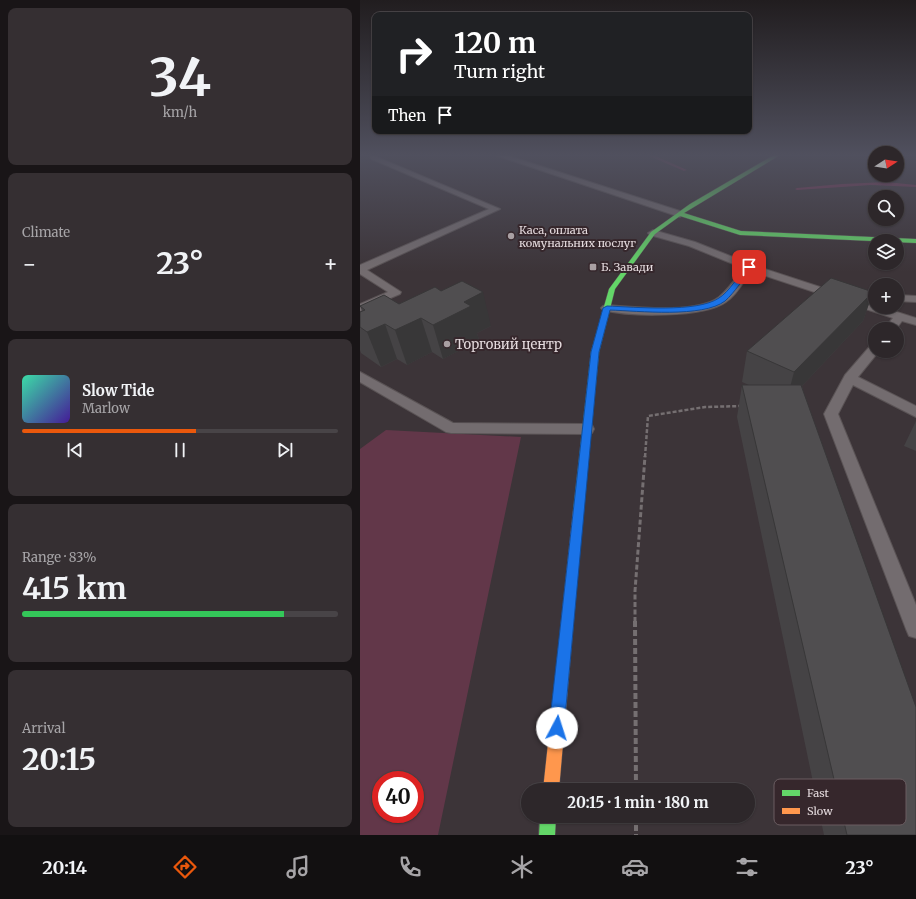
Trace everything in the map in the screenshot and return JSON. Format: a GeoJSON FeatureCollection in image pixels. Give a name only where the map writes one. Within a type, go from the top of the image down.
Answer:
{"type":"FeatureCollection","features":[{"type":"Feature","properties":{"kind":"street"},"geometry":{"type":"LineString","coordinates":[[552,783],[595,352],[612,289],[654,233],[680,214],[713,194]]}},
{"type":"Feature","properties":{"kind":"street"},"geometry":{"type":"LineString","coordinates":[[680,214],[740,233],[916,241]]}},
{"type":"Feature","properties":{"kind":"street"},"geometry":{"type":"LineString","coordinates":[[547,835],[548,823]]}},
{"type":"Feature","properties":{"kind":"lane"},"geometry":{"type":"LineString","coordinates":[[360,270],[496,209],[460,194]]}},
{"type":"Feature","properties":{"kind":"lane"},"geometry":{"type":"LineString","coordinates":[[618,194],[680,214]]}},
{"type":"Feature","properties":{"kind":"lane"},"geometry":{"type":"LineString","coordinates":[[654,233],[692,244],[749,267],[916,322]]}},
{"type":"Feature","properties":{"kind":"lane"},"geometry":{"type":"LineString","coordinates":[[607,308],[690,309],[710,306],[723,299],[749,267]]}},
{"type":"Feature","properties":{"kind":"lane"},"geometry":{"type":"LineString","coordinates":[[360,270],[396,292],[360,308]]}},
{"type":"Feature","properties":{"kind":"lane"},"geometry":{"type":"LineString","coordinates":[[838,296],[868,298]]}},
{"type":"Feature","properties":{"kind":"lane"},"geometry":{"type":"LineString","coordinates":[[904,298],[916,299]]}},
{"type":"Feature","properties":{"kind":"lane"},"geometry":{"type":"LineString","coordinates":[[896,322],[900,317]]}},
{"type":"Feature","properties":{"kind":"lane"},"geometry":{"type":"LineString","coordinates":[[868,356],[850,378],[831,414],[916,629]]}},
{"type":"Feature","properties":{"kind":"lane"},"geometry":{"type":"LineString","coordinates":[[360,376],[451,428],[587,430]]}},
{"type":"Feature","properties":{"kind":"lane"},"geometry":{"type":"LineString","coordinates":[[850,378],[916,412]]}},
{"type":"Feature","properties":{"kind":"path"},"geometry":{"type":"LineString","coordinates":[[636,783],[635,591],[648,416],[705,407],[744,406]]}},
{"type":"Feature","properties":{"kind":"path"},"geometry":{"type":"LineString","coordinates":[[636,823],[636,835]]}},
{"type":"Feature","properties":{"kind":"shaded area"},"geometry":{"type":"Polygon","coordinates":[[[386,430],[521,437],[438,835],[360,835],[360,449],[386,430]]]}},
{"type":"Feature","properties":{"kind":"building"},"geometry":{"type":"Polygon","coordinates":[[[831,278],[868,290],[868,297],[794,372],[747,351],[831,278]]]}},
{"type":"Feature","properties":{"kind":"building"},"geometry":{"type":"Polygon","coordinates":[[[462,281],[483,292],[464,302],[471,306],[433,325],[421,318],[395,330],[385,324],[367,332],[360,327],[360,312],[365,310],[360,306],[384,295],[399,304],[435,287],[441,291],[462,281]]]}},
{"type":"Feature","properties":{"kind":"building"},"geometry":{"type":"Polygon","coordinates":[[[742,385],[801,385],[916,707],[916,835],[847,835],[845,825],[906,825],[906,779],[834,779],[742,385]]]}},
{"type":"Feature","properties":{"kind":"traffic: fast"},"geometry":{"type":"LineString","coordinates":[[578,512],[595,352],[612,289],[653,233],[692,205],[711,194]]}},
{"type":"Feature","properties":{"kind":"traffic: fast"},"geometry":{"type":"LineString","coordinates":[[680,214],[740,233],[916,241]]}},
{"type":"Feature","properties":{"kind":"traffic: fast"},"geometry":{"type":"LineString","coordinates":[[547,835],[548,823]]}},
{"type":"Feature","properties":{"kind":"traffic: slow"},"geometry":{"type":"LineString","coordinates":[[552,783],[578,512]]}},
{"type":"Feature","properties":{"kind":"place","name":"Каса, оплата комунальних послуг"},"geometry":{"type":"Point","coordinates":[511,236]}},
{"type":"Feature","properties":{"kind":"place","name":"Б. Завади"},"geometry":{"type":"Point","coordinates":[593,267]}},
{"type":"Feature","properties":{"kind":"place","name":"Торговий центр"},"geometry":{"type":"Point","coordinates":[447,344]}},
{"type":"Feature","properties":{"kind":"route"},"geometry":{"type":"LineString","coordinates":[[557,728],[568,604],[595,352],[607,308],[631,310],[690,309],[710,306],[723,299],[749,267]]}}]}
